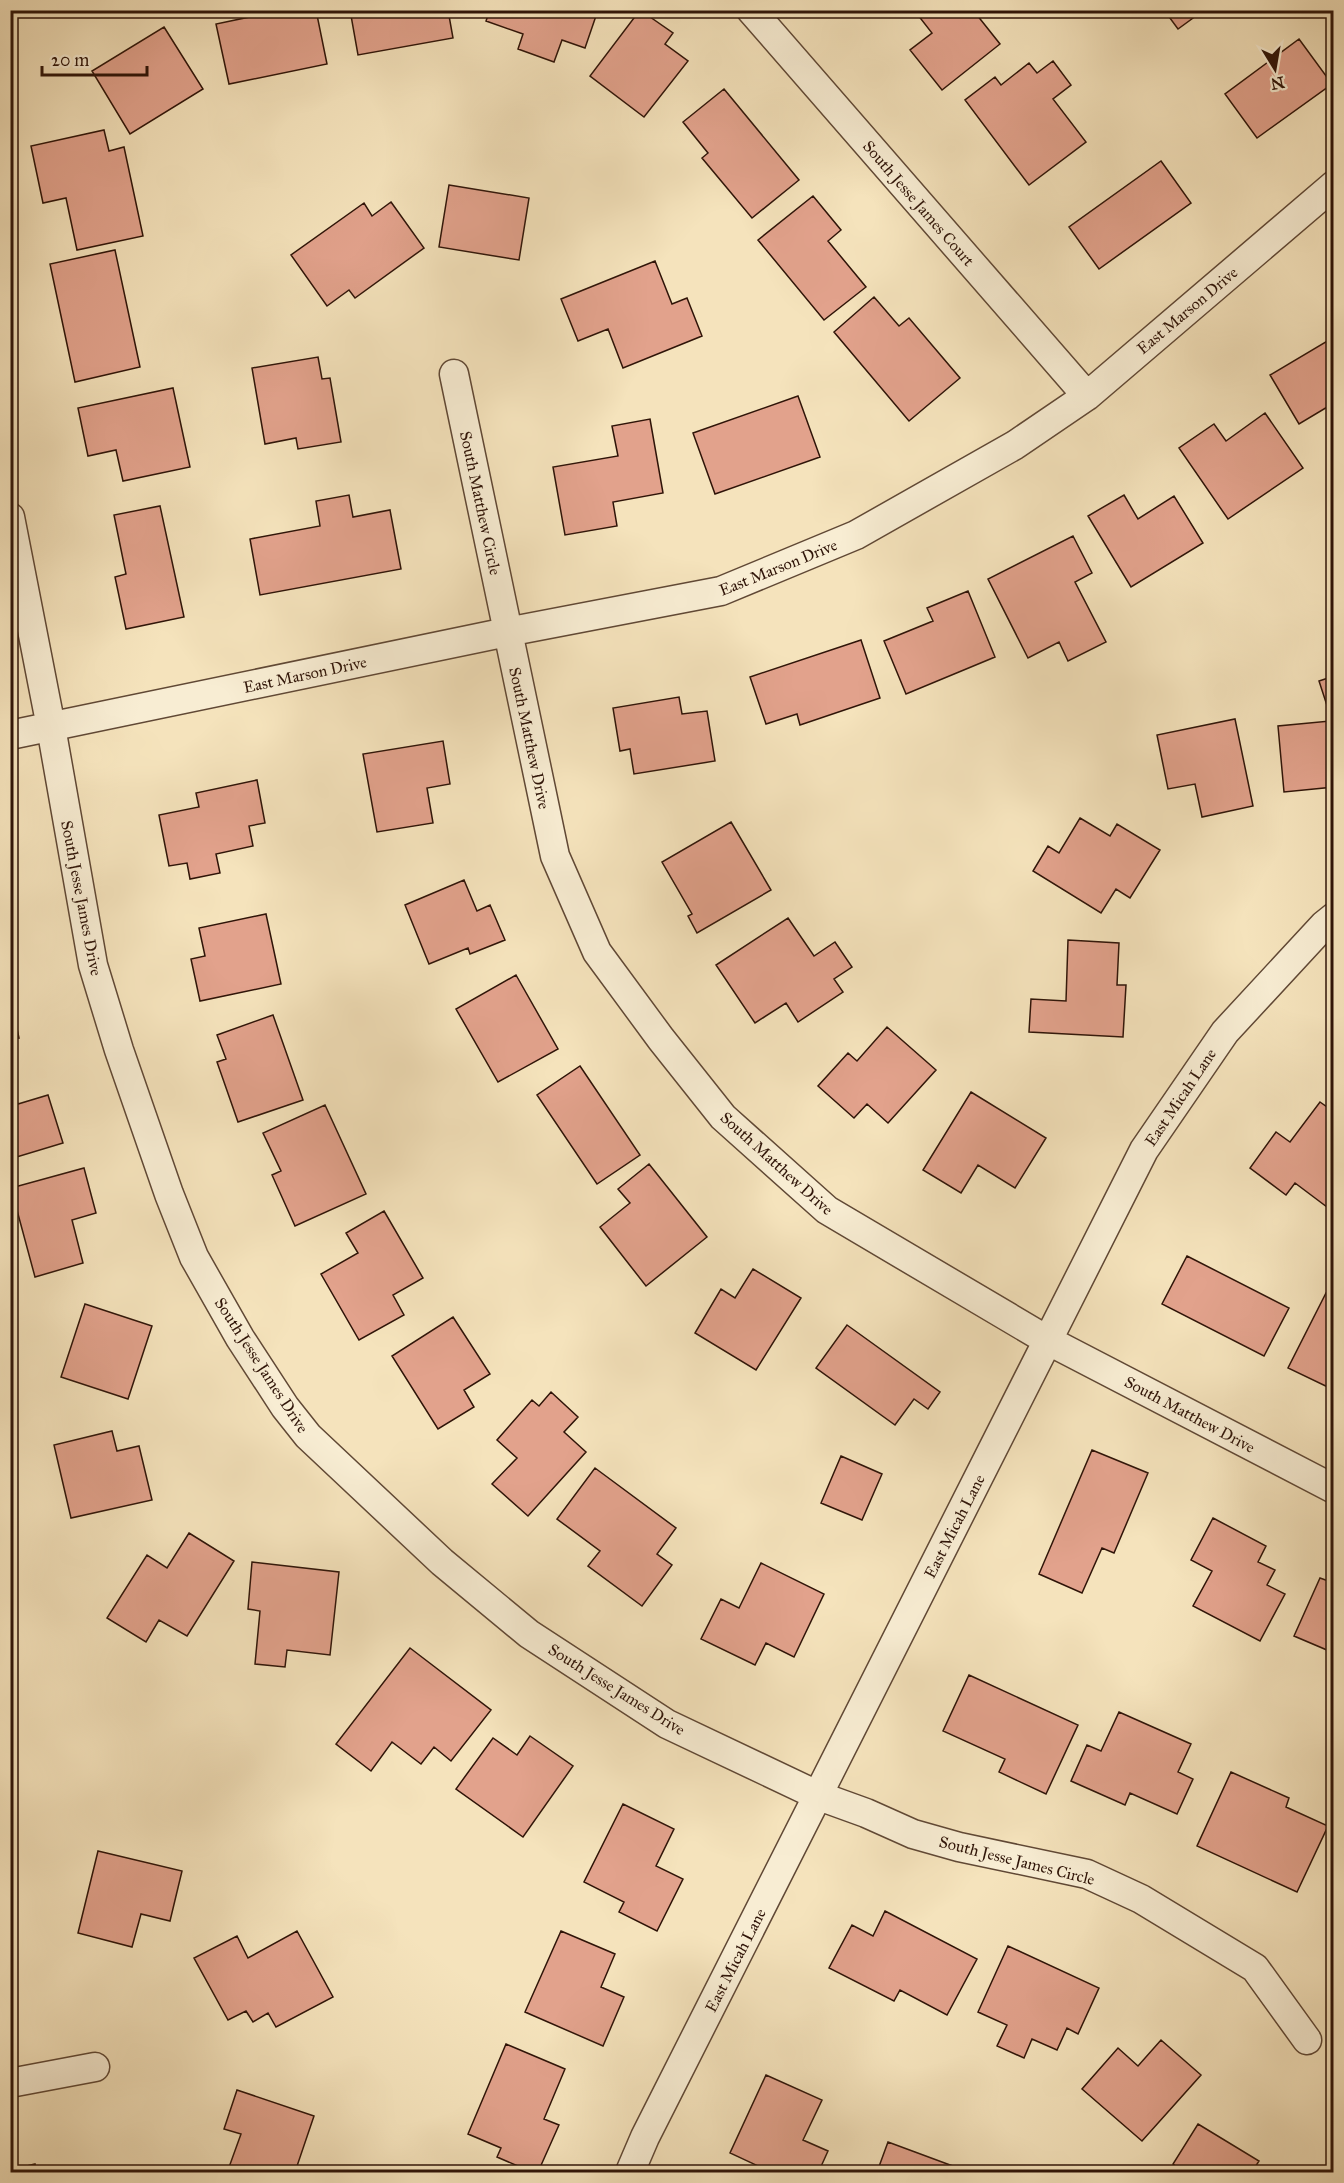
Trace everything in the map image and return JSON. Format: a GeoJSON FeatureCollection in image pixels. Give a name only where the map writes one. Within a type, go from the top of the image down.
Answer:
{"type":"FeatureCollection","features":[{"type":"Feature","properties":{"kind":"street","name":"South Jesse James Court"},"geometry":{"type":"LineString","coordinates":[[751,10],[1087,396]]}},
{"type":"Feature","properties":{"kind":"street","name":"East Marson Drive"},"geometry":{"type":"LineString","coordinates":[[10,735],[507,632],[721,591],[856,536],[1015,445],[1087,396],[1334,185]]}},
{"type":"Feature","properties":{"kind":"street","name":"South Matthew Circle"},"geometry":{"type":"LineString","coordinates":[[454,374],[507,632]]}},
{"type":"Feature","properties":{"kind":"street"},"geometry":{"type":"LineString","coordinates":[[10,517],[51,727]]}},
{"type":"Feature","properties":{"kind":"street","name":"South Matthew Drive"},"geometry":{"type":"LineString","coordinates":[[507,632],[555,856],[597,952],[661,1039],[723,1117],[826,1210],[1047,1340],[1334,1489]]}},
{"type":"Feature","properties":{"kind":"street","name":"South Jesse James Drive"},"geometry":{"type":"LineString","coordinates":[[51,727],[93,965],[119,1050],[169,1194],[194,1257],[240,1338],[285,1407],[308,1436],[434,1554],[529,1634],[667,1724],[819,1796]]}},
{"type":"Feature","properties":{"kind":"street","name":"East Micah Lane"},"geometry":{"type":"LineString","coordinates":[[630,2172],[645,2137],[1144,1150],[1225,1032],[1334,917]]}},
{"type":"Feature","properties":{"kind":"street","name":"South Jesse James Circle"},"geometry":{"type":"LineString","coordinates":[[819,1796],[866,1813],[913,1834],[1088,1874],[1141,1899],[1255,1968],[1307,2040]]}},
{"type":"Feature","properties":{"kind":"street"},"geometry":{"type":"LineString","coordinates":[[10,2083],[95,2067]]}},
{"type":"Feature","properties":{"kind":"building"},"geometry":{"type":"Polygon","coordinates":[[[258,10],[316,10],[327,64],[229,84],[216,24],[259,15],[258,10]]]}},
{"type":"Feature","properties":{"kind":"building"},"geometry":{"type":"Polygon","coordinates":[[[350,10],[448,10],[453,38],[358,55],[350,10]]]}},
{"type":"Feature","properties":{"kind":"building"},"geometry":{"type":"Polygon","coordinates":[[[490,10],[598,10],[585,48],[562,40],[554,62],[518,49],[523,34],[486,21],[490,10]]]}},
{"type":"Feature","properties":{"kind":"building"},"geometry":{"type":"Polygon","coordinates":[[[640,10],[673,33],[665,44],[688,61],[644,117],[590,76],[640,10]]]}},
{"type":"Feature","properties":{"kind":"building"},"geometry":{"type":"Polygon","coordinates":[[[914,10],[973,10],[1000,44],[942,90],[910,50],[932,33],[914,10]]]}},
{"type":"Feature","properties":{"kind":"building"},"geometry":{"type":"Polygon","coordinates":[[[1164,10],[1204,10],[1178,29],[1164,10]]]}},
{"type":"Feature","properties":{"kind":"building"},"geometry":{"type":"Polygon","coordinates":[[[164,27],[203,89],[130,134],[92,71],[164,27]]]}},
{"type":"Feature","properties":{"kind":"building"},"geometry":{"type":"Polygon","coordinates":[[[1299,39],[1332,84],[1257,138],[1225,94],[1299,39]]]}},
{"type":"Feature","properties":{"kind":"building"},"geometry":{"type":"Polygon","coordinates":[[[1053,61],[1071,85],[1053,99],[1086,142],[1029,185],[965,100],[995,77],[1001,85],[1029,63],[1037,73],[1053,61]]]}},
{"type":"Feature","properties":{"kind":"building"},"geometry":{"type":"Polygon","coordinates":[[[724,89],[799,180],[752,218],[702,158],[708,153],[683,122],[724,89]]]}},
{"type":"Feature","properties":{"kind":"building"},"geometry":{"type":"Polygon","coordinates":[[[104,130],[109,151],[124,147],[143,236],[77,250],[66,198],[43,203],[31,146],[104,130]]]}},
{"type":"Feature","properties":{"kind":"building"},"geometry":{"type":"Polygon","coordinates":[[[1161,161],[1191,203],[1099,269],[1069,227],[1161,161]]]}},
{"type":"Feature","properties":{"kind":"building"},"geometry":{"type":"Polygon","coordinates":[[[449,185],[529,198],[519,260],[439,247],[449,185]]]}},
{"type":"Feature","properties":{"kind":"building"},"geometry":{"type":"Polygon","coordinates":[[[813,196],[841,230],[828,241],[866,287],[824,320],[758,240],[813,196]]]}},
{"type":"Feature","properties":{"kind":"building"},"geometry":{"type":"Polygon","coordinates":[[[391,202],[424,248],[355,298],[349,290],[327,306],[291,255],[364,203],[372,216],[391,202]]]}},
{"type":"Feature","properties":{"kind":"building"},"geometry":{"type":"Polygon","coordinates":[[[115,250],[140,367],[75,382],[50,264],[115,250]]]}},
{"type":"Feature","properties":{"kind":"building"},"geometry":{"type":"Polygon","coordinates":[[[655,261],[672,304],[687,298],[702,336],[623,368],[608,329],[578,341],[561,299],[655,261]]]}},
{"type":"Feature","properties":{"kind":"building"},"geometry":{"type":"Polygon","coordinates":[[[874,297],[899,326],[909,318],[960,378],[909,421],[834,332],[874,297]]]}},
{"type":"Feature","properties":{"kind":"building"},"geometry":{"type":"Polygon","coordinates":[[[1334,337],[1334,403],[1299,424],[1270,375],[1334,337]]]}},
{"type":"Feature","properties":{"kind":"building"},"geometry":{"type":"Polygon","coordinates":[[[318,357],[322,379],[330,378],[341,442],[298,449],[296,438],[265,444],[252,368],[318,357]]]}},
{"type":"Feature","properties":{"kind":"building"},"geometry":{"type":"Polygon","coordinates":[[[173,388],[190,467],[123,481],[116,450],[88,456],[78,408],[173,388]]]}},
{"type":"Feature","properties":{"kind":"building"},"geometry":{"type":"Polygon","coordinates":[[[798,396],[820,457],[715,494],[693,433],[798,396]]]}},
{"type":"Feature","properties":{"kind":"building"},"geometry":{"type":"Polygon","coordinates":[[[1265,413],[1303,468],[1228,519],[1179,448],[1214,424],[1226,441],[1265,413]]]}},
{"type":"Feature","properties":{"kind":"building"},"geometry":{"type":"Polygon","coordinates":[[[650,419],[663,493],[613,502],[617,526],[565,535],[553,467],[618,456],[612,426],[650,419]]]}},
{"type":"Feature","properties":{"kind":"building"},"geometry":{"type":"Polygon","coordinates":[[[349,495],[353,517],[390,510],[401,569],[260,595],[250,539],[320,526],[316,501],[349,495]]]}},
{"type":"Feature","properties":{"kind":"building"},"geometry":{"type":"Polygon","coordinates":[[[1124,495],[1138,519],[1174,496],[1203,543],[1131,587],[1088,516],[1124,495]]]}},
{"type":"Feature","properties":{"kind":"building"},"geometry":{"type":"Polygon","coordinates":[[[160,506],[184,617],[126,629],[115,577],[126,574],[114,515],[160,506]]]}},
{"type":"Feature","properties":{"kind":"building"},"geometry":{"type":"Polygon","coordinates":[[[1073,536],[1092,573],[1075,582],[1106,642],[1068,661],[1059,642],[1028,658],[988,579],[1073,536]]]}},
{"type":"Feature","properties":{"kind":"building"},"geometry":{"type":"Polygon","coordinates":[[[968,591],[995,657],[906,694],[884,641],[933,621],[927,608],[968,591]]]}},
{"type":"Feature","properties":{"kind":"building"},"geometry":{"type":"Polygon","coordinates":[[[861,640],[880,698],[800,725],[797,714],[766,724],[750,677],[861,640]]]}},
{"type":"Feature","properties":{"kind":"building"},"geometry":{"type":"Polygon","coordinates":[[[1334,676],[1334,727],[1319,681],[1334,676]]]}},
{"type":"Feature","properties":{"kind":"building"},"geometry":{"type":"Polygon","coordinates":[[[679,697],[682,714],[707,711],[715,761],[634,774],[630,749],[620,751],[613,708],[679,697]]]}},
{"type":"Feature","properties":{"kind":"building"},"geometry":{"type":"Polygon","coordinates":[[[1235,719],[1253,806],[1202,817],[1195,784],[1168,789],[1157,735],[1235,719]]]}},
{"type":"Feature","properties":{"kind":"building"},"geometry":{"type":"Polygon","coordinates":[[[1330,721],[1334,749],[1334,787],[1284,792],[1278,726],[1330,721]]]}},
{"type":"Feature","properties":{"kind":"building"},"geometry":{"type":"Polygon","coordinates":[[[443,741],[450,784],[427,788],[433,823],[377,832],[363,754],[443,741]]]}},
{"type":"Feature","properties":{"kind":"building"},"geometry":{"type":"Polygon","coordinates":[[[257,780],[265,823],[249,826],[253,846],[216,854],[220,873],[190,879],[187,863],[169,866],[159,815],[199,807],[196,793],[257,780]]]}},
{"type":"Feature","properties":{"kind":"building"},"geometry":{"type":"Polygon","coordinates":[[[1080,818],[1110,836],[1117,824],[1160,850],[1130,898],[1116,889],[1101,913],[1033,871],[1048,846],[1059,853],[1080,818]]]}},
{"type":"Feature","properties":{"kind":"building"},"geometry":{"type":"Polygon","coordinates":[[[731,822],[771,890],[697,933],[688,916],[692,914],[662,862],[731,822]]]}},
{"type":"Feature","properties":{"kind":"building"},"geometry":{"type":"Polygon","coordinates":[[[464,880],[477,911],[490,905],[505,940],[470,954],[468,948],[429,964],[405,905],[464,880]]]}},
{"type":"Feature","properties":{"kind":"building"},"geometry":{"type":"Polygon","coordinates":[[[266,914],[281,984],[200,1001],[191,959],[205,956],[199,928],[266,914]]]}},
{"type":"Feature","properties":{"kind":"building"},"geometry":{"type":"Polygon","coordinates":[[[788,918],[814,956],[835,942],[852,967],[834,979],[843,992],[798,1022],[786,1003],[755,1023],[716,965],[788,918]]]}},
{"type":"Feature","properties":{"kind":"building"},"geometry":{"type":"Polygon","coordinates":[[[1068,940],[1119,943],[1117,985],[1126,985],[1123,1037],[1029,1032],[1031,999],[1066,1001],[1068,940]]]}},
{"type":"Feature","properties":{"kind":"building"},"geometry":{"type":"Polygon","coordinates":[[[516,975],[558,1049],[498,1082],[456,1009],[516,975]]]}},
{"type":"Feature","properties":{"kind":"building"},"geometry":{"type":"Polygon","coordinates":[[[10,995],[19,1038],[10,1039],[10,995]]]}},
{"type":"Feature","properties":{"kind":"building"},"geometry":{"type":"Polygon","coordinates":[[[273,1015],[303,1100],[238,1122],[217,1062],[226,1059],[217,1035],[273,1015]]]}},
{"type":"Feature","properties":{"kind":"building"},"geometry":{"type":"Polygon","coordinates":[[[887,1027],[936,1070],[888,1123],[867,1104],[854,1118],[818,1086],[848,1053],[857,1061],[887,1027]]]}},
{"type":"Feature","properties":{"kind":"building"},"geometry":{"type":"Polygon","coordinates":[[[580,1066],[640,1155],[597,1184],[537,1095],[580,1066]]]}},
{"type":"Feature","properties":{"kind":"building"},"geometry":{"type":"Polygon","coordinates":[[[10,1081],[18,1104],[48,1095],[63,1143],[10,1159],[10,1081]]]}},
{"type":"Feature","properties":{"kind":"building"},"geometry":{"type":"Polygon","coordinates":[[[971,1092],[1046,1138],[1015,1188],[978,1165],[961,1193],[923,1170],[971,1092]]]}},
{"type":"Feature","properties":{"kind":"building"},"geometry":{"type":"Polygon","coordinates":[[[1320,1102],[1334,1112],[1334,1198],[1327,1207],[1295,1183],[1286,1195],[1250,1168],[1276,1132],[1290,1142],[1320,1102]]]}},
{"type":"Feature","properties":{"kind":"building"},"geometry":{"type":"Polygon","coordinates":[[[325,1105],[366,1194],[295,1226],[272,1175],[281,1171],[263,1133],[325,1105]]]}},
{"type":"Feature","properties":{"kind":"building"},"geometry":{"type":"Polygon","coordinates":[[[649,1164],[707,1237],[646,1286],[600,1227],[630,1203],[618,1189],[649,1164]]]}},
{"type":"Feature","properties":{"kind":"building"},"geometry":{"type":"Polygon","coordinates":[[[84,1168],[96,1213],[72,1220],[83,1263],[35,1277],[11,1188],[84,1168]]]}},
{"type":"Feature","properties":{"kind":"building"},"geometry":{"type":"Polygon","coordinates":[[[384,1211],[423,1278],[393,1295],[404,1315],[359,1340],[321,1274],[358,1253],[346,1233],[384,1211]]]}},
{"type":"Feature","properties":{"kind":"building"},"geometry":{"type":"Polygon","coordinates":[[[1187,1256],[1289,1308],[1264,1356],[1162,1304],[1187,1256]]]}},
{"type":"Feature","properties":{"kind":"building"},"geometry":{"type":"Polygon","coordinates":[[[753,1269],[801,1298],[756,1370],[695,1333],[721,1289],[735,1298],[753,1269]]]}},
{"type":"Feature","properties":{"kind":"building"},"geometry":{"type":"Polygon","coordinates":[[[1326,1293],[1334,1297],[1334,1390],[1288,1368],[1326,1293]]]}},
{"type":"Feature","properties":{"kind":"building"},"geometry":{"type":"Polygon","coordinates":[[[85,1304],[152,1326],[128,1399],[61,1377],[85,1304]]]}},
{"type":"Feature","properties":{"kind":"building"},"geometry":{"type":"Polygon","coordinates":[[[453,1317],[490,1374],[464,1390],[474,1407],[438,1429],[392,1356],[453,1317]]]}},
{"type":"Feature","properties":{"kind":"building"},"geometry":{"type":"Polygon","coordinates":[[[847,1325],[940,1392],[928,1409],[914,1399],[895,1425],[816,1368],[847,1325]]]}},
{"type":"Feature","properties":{"kind":"building"},"geometry":{"type":"Polygon","coordinates":[[[551,1392],[578,1417],[564,1432],[586,1452],[528,1516],[492,1484],[517,1458],[497,1440],[532,1400],[539,1406],[551,1392]]]}},
{"type":"Feature","properties":{"kind":"building"},"geometry":{"type":"Polygon","coordinates":[[[112,1431],[117,1451],[139,1446],[152,1500],[71,1518],[54,1445],[112,1431]]]}},
{"type":"Feature","properties":{"kind":"building"},"geometry":{"type":"Polygon","coordinates":[[[1092,1450],[1148,1473],[1114,1553],[1102,1548],[1082,1593],[1039,1574],[1092,1450]]]}},
{"type":"Feature","properties":{"kind":"building"},"geometry":{"type":"Polygon","coordinates":[[[841,1456],[882,1474],[862,1520],[821,1503],[841,1456]]]}},
{"type":"Feature","properties":{"kind":"building"},"geometry":{"type":"Polygon","coordinates":[[[595,1468],[676,1528],[657,1554],[672,1565],[642,1606],[588,1566],[600,1551],[557,1519],[595,1468]]]}},
{"type":"Feature","properties":{"kind":"building"},"geometry":{"type":"Polygon","coordinates":[[[1213,1518],[1266,1546],[1258,1562],[1275,1570],[1267,1585],[1285,1594],[1260,1641],[1193,1606],[1212,1571],[1191,1560],[1213,1518]]]}},
{"type":"Feature","properties":{"kind":"building"},"geometry":{"type":"Polygon","coordinates":[[[189,1533],[234,1561],[187,1636],[159,1620],[146,1642],[107,1618],[147,1555],[167,1568],[189,1533]]]}},
{"type":"Feature","properties":{"kind":"building"},"geometry":{"type":"Polygon","coordinates":[[[252,1562],[339,1572],[330,1655],[287,1650],[285,1667],[255,1664],[260,1611],[248,1609],[252,1562]]]}},
{"type":"Feature","properties":{"kind":"building"},"geometry":{"type":"Polygon","coordinates":[[[761,1563],[824,1594],[794,1657],[766,1643],[755,1665],[701,1639],[721,1599],[739,1608],[761,1563]]]}},
{"type":"Feature","properties":{"kind":"building"},"geometry":{"type":"Polygon","coordinates":[[[1320,1578],[1334,1583],[1334,1653],[1294,1636],[1320,1578]]]}},
{"type":"Feature","properties":{"kind":"building"},"geometry":{"type":"Polygon","coordinates":[[[410,1648],[491,1710],[451,1761],[434,1747],[421,1764],[392,1742],[371,1771],[336,1744],[410,1648]]]}},
{"type":"Feature","properties":{"kind":"building"},"geometry":{"type":"Polygon","coordinates":[[[969,1675],[1078,1725],[1046,1794],[999,1772],[1005,1759],[943,1731],[969,1675]]]}},
{"type":"Feature","properties":{"kind":"building"},"geometry":{"type":"Polygon","coordinates":[[[1119,1712],[1191,1744],[1178,1772],[1193,1779],[1177,1814],[1130,1793],[1125,1805],[1071,1781],[1087,1745],[1101,1751],[1119,1712]]]}},
{"type":"Feature","properties":{"kind":"building"},"geometry":{"type":"Polygon","coordinates":[[[530,1736],[573,1766],[523,1837],[456,1789],[493,1738],[517,1755],[530,1736]]]}},
{"type":"Feature","properties":{"kind":"building"},"geometry":{"type":"Polygon","coordinates":[[[1231,1772],[1289,1798],[1286,1807],[1328,1826],[1297,1892],[1197,1846],[1231,1772]]]}},
{"type":"Feature","properties":{"kind":"building"},"geometry":{"type":"Polygon","coordinates":[[[623,1804],[674,1829],[656,1866],[683,1879],[657,1931],[619,1912],[624,1902],[584,1882],[623,1804]]]}},
{"type":"Feature","properties":{"kind":"building"},"geometry":{"type":"Polygon","coordinates":[[[98,1851],[182,1871],[170,1921],[141,1914],[132,1947],[78,1933],[98,1851]]]}},
{"type":"Feature","properties":{"kind":"building"},"geometry":{"type":"Polygon","coordinates":[[[1334,1874],[1334,1891],[1327,1888],[1334,1874]]]}},
{"type":"Feature","properties":{"kind":"building"},"geometry":{"type":"Polygon","coordinates":[[[885,1911],[977,1959],[947,2015],[900,1990],[894,2001],[829,1968],[852,1925],[873,1936],[885,1911]]]}},
{"type":"Feature","properties":{"kind":"building"},"geometry":{"type":"Polygon","coordinates":[[[297,1931],[333,1997],[276,2027],[268,2013],[253,2022],[246,2011],[228,2020],[194,1958],[237,1936],[248,1958],[297,1931]]]}},
{"type":"Feature","properties":{"kind":"building"},"geometry":{"type":"Polygon","coordinates":[[[561,1931],[615,1954],[601,1987],[624,1997],[603,2046],[525,2012],[561,1931]]]}},
{"type":"Feature","properties":{"kind":"building"},"geometry":{"type":"Polygon","coordinates":[[[1008,1946],[1099,1988],[1078,2034],[1067,2028],[1057,2050],[1032,2039],[1024,2058],[997,2046],[1007,2025],[978,2012],[1008,1946]]]}},
{"type":"Feature","properties":{"kind":"building"},"geometry":{"type":"Polygon","coordinates":[[[1161,2040],[1201,2075],[1142,2141],[1082,2089],[1118,2048],[1138,2066],[1161,2040]]]}},
{"type":"Feature","properties":{"kind":"building"},"geometry":{"type":"Polygon","coordinates":[[[506,2044],[565,2069],[544,2119],[559,2125],[538,2172],[532,2172],[497,2157],[501,2148],[468,2134],[506,2044]]]}},
{"type":"Feature","properties":{"kind":"building"},"geometry":{"type":"Polygon","coordinates":[[[766,2075],[822,2100],[803,2140],[828,2151],[819,2171],[823,2172],[771,2172],[730,2153],[766,2075]]]}},
{"type":"Feature","properties":{"kind":"building"},"geometry":{"type":"Polygon","coordinates":[[[237,2090],[314,2116],[295,2172],[234,2172],[228,2170],[241,2134],[224,2129],[237,2090]]]}},
{"type":"Feature","properties":{"kind":"building"},"geometry":{"type":"Polygon","coordinates":[[[1198,2124],[1259,2161],[1252,2172],[1184,2172],[1173,2164],[1198,2124]]]}},
{"type":"Feature","properties":{"kind":"building"},"geometry":{"type":"Polygon","coordinates":[[[888,2142],[969,2172],[877,2172],[888,2142]]]}},
{"type":"Feature","properties":{"kind":"building"},"geometry":{"type":"Polygon","coordinates":[[[35,2164],[37,2172],[10,2172],[10,2170],[35,2164]]]}}]}
